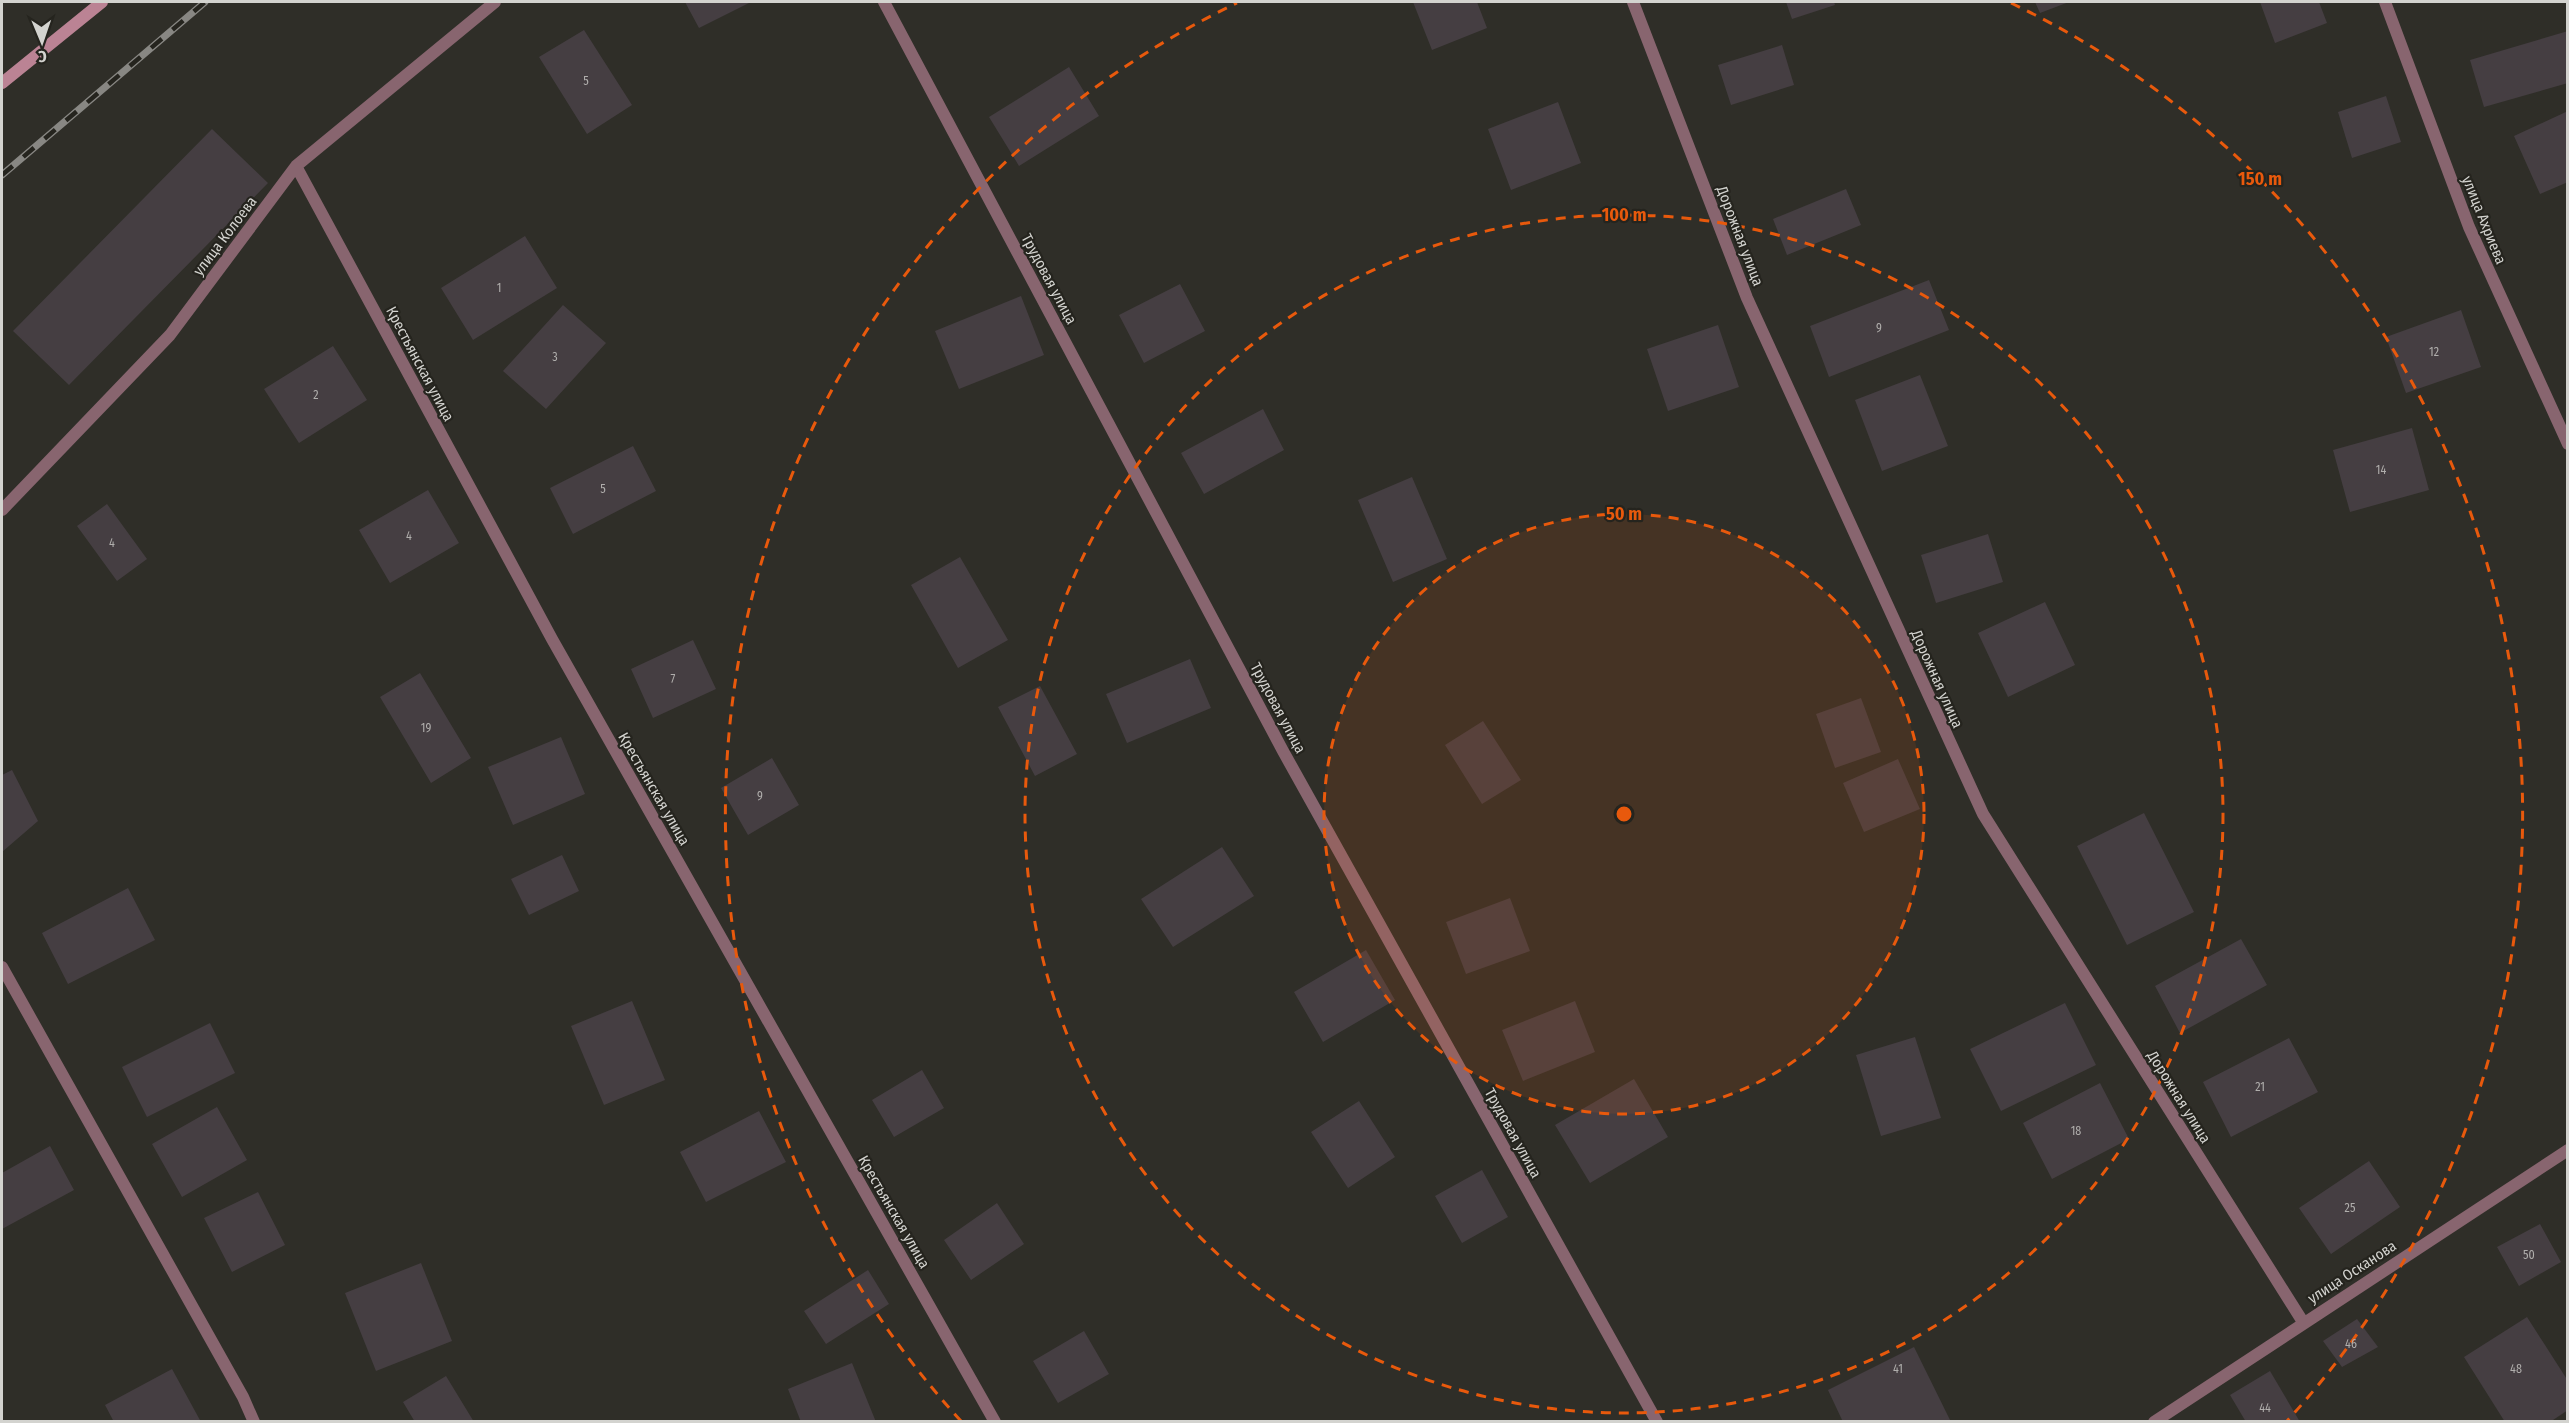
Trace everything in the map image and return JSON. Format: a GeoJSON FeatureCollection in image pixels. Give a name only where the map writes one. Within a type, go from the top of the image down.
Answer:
{"type":"FeatureCollection","features":[{"type":"Feature","properties":{"kind":"street"},"geometry":{"type":"LineString","coordinates":[[2,83],[102,2]]}},
{"type":"Feature","properties":{"kind":"street","name":"улица Колоева"},"geometry":{"type":"LineString","coordinates":[[2,510],[170,335],[296,166],[495,2]]}},
{"type":"Feature","properties":{"kind":"street","name":"Трудовая улица"},"geometry":{"type":"LineString","coordinates":[[884,2],[1283,751],[1657,1422]]}},
{"type":"Feature","properties":{"kind":"street","name":"Дорожная улица"},"geometry":{"type":"LineString","coordinates":[[1634,2],[1747,298],[1983,814],[2303,1322]]}},
{"type":"Feature","properties":{"kind":"street","name":"улица Ахриева"},"geometry":{"type":"LineString","coordinates":[[2385,2],[2469,227],[2568,444]]}},
{"type":"Feature","properties":{"kind":"street","name":"Крестьянская улица"},"geometry":{"type":"LineString","coordinates":[[296,166],[552,639],[995,1422]]}},
{"type":"Feature","properties":{"kind":"street"},"geometry":{"type":"LineString","coordinates":[[2,967],[243,1397],[254,1422]]}},
{"type":"Feature","properties":{"kind":"street","name":"улица Осканова"},"geometry":{"type":"LineString","coordinates":[[2154,1422],[2568,1150]]}},
{"type":"Feature","properties":{"kind":"building"},"geometry":{"type":"Polygon","coordinates":[[[685,2],[751,2],[699,28],[685,2]]]}},
{"type":"Feature","properties":{"kind":"building"},"geometry":{"type":"Polygon","coordinates":[[[1413,2],[1477,2],[1487,28],[1432,50],[1413,2]]]}},
{"type":"Feature","properties":{"kind":"building"},"geometry":{"type":"Polygon","coordinates":[[[1786,2],[1834,2],[1835,5],[1792,19],[1786,2]]]}},
{"type":"Feature","properties":{"kind":"building"},"geometry":{"type":"Polygon","coordinates":[[[2035,2],[2069,2],[2040,13],[2035,2]]]}},
{"type":"Feature","properties":{"kind":"building"},"geometry":{"type":"Polygon","coordinates":[[[2260,2],[2319,2],[2327,23],[2275,43],[2260,2]]]}},
{"type":"Feature","properties":{"kind":"building"},"geometry":{"type":"Polygon","coordinates":[[[584,30],[632,105],[587,134],[539,57],[584,30]]]}},
{"type":"Feature","properties":{"kind":"building"},"geometry":{"type":"Polygon","coordinates":[[[2568,31],[2568,83],[2484,107],[2470,60],[2568,31]]]}},
{"type":"Feature","properties":{"kind":"building"},"geometry":{"type":"Polygon","coordinates":[[[1782,45],[1794,85],[1731,105],[1718,65],[1782,45]]]}},
{"type":"Feature","properties":{"kind":"building"},"geometry":{"type":"Polygon","coordinates":[[[1069,67],[1099,116],[1019,166],[989,117],[1069,67]]]}},
{"type":"Feature","properties":{"kind":"building"},"geometry":{"type":"Polygon","coordinates":[[[2386,96],[2401,142],[2352,158],[2338,112],[2386,96]]]}},
{"type":"Feature","properties":{"kind":"building"},"geometry":{"type":"Polygon","coordinates":[[[1558,102],[1581,163],[1511,190],[1488,129],[1558,102]]]}},
{"type":"Feature","properties":{"kind":"building"},"geometry":{"type":"Polygon","coordinates":[[[2568,111],[2568,182],[2540,194],[2514,136],[2568,111]]]}},
{"type":"Feature","properties":{"kind":"building"},"geometry":{"type":"Polygon","coordinates":[[[212,129],[268,183],[69,385],[13,331],[212,129]]]}},
{"type":"Feature","properties":{"kind":"building"},"geometry":{"type":"Polygon","coordinates":[[[1846,189],[1861,225],[1787,255],[1773,219],[1846,189]]]}},
{"type":"Feature","properties":{"kind":"building"},"geometry":{"type":"Polygon","coordinates":[[[525,236],[557,288],[473,340],[441,288],[525,236]]]}},
{"type":"Feature","properties":{"kind":"building"},"geometry":{"type":"Polygon","coordinates":[[[1929,280],[1949,330],[1829,377],[1810,326],[1929,280]]]}},
{"type":"Feature","properties":{"kind":"building"},"geometry":{"type":"Polygon","coordinates":[[[1180,284],[1205,331],[1144,363],[1119,315],[1180,284]]]}},
{"type":"Feature","properties":{"kind":"building"},"geometry":{"type":"Polygon","coordinates":[[[1021,296],[1044,355],[959,389],[935,331],[1021,296]]]}},
{"type":"Feature","properties":{"kind":"building"},"geometry":{"type":"Polygon","coordinates":[[[563,305],[606,343],[546,409],[503,371],[563,305]]]}},
{"type":"Feature","properties":{"kind":"building"},"geometry":{"type":"Polygon","coordinates":[[[2461,310],[2481,367],[2406,393],[2386,337],[2461,310]]]}},
{"type":"Feature","properties":{"kind":"building"},"geometry":{"type":"Polygon","coordinates":[[[1718,325],[1739,387],[1668,411],[1647,349],[1718,325]]]}},
{"type":"Feature","properties":{"kind":"building"},"geometry":{"type":"Polygon","coordinates":[[[333,346],[367,400],[299,443],[264,389],[333,346]]]}},
{"type":"Feature","properties":{"kind":"building"},"geometry":{"type":"Polygon","coordinates":[[[1920,375],[1948,446],[1882,471],[1855,400],[1920,375]]]}},
{"type":"Feature","properties":{"kind":"building"},"geometry":{"type":"Polygon","coordinates":[[[1263,409],[1284,450],[1204,494],[1181,453],[1263,409]]]}},
{"type":"Feature","properties":{"kind":"building"},"geometry":{"type":"Polygon","coordinates":[[[2412,428],[2429,490],[2350,512],[2333,450],[2412,428]]]}},
{"type":"Feature","properties":{"kind":"building"},"geometry":{"type":"Polygon","coordinates":[[[633,446],[656,491],[573,534],[550,488],[633,446]]]}},
{"type":"Feature","properties":{"kind":"building"},"geometry":{"type":"Polygon","coordinates":[[[1412,477],[1447,559],[1393,582],[1358,500],[1412,477]]]}},
{"type":"Feature","properties":{"kind":"building"},"geometry":{"type":"Polygon","coordinates":[[[428,490],[459,543],[390,583],[359,530],[428,490]]]}},
{"type":"Feature","properties":{"kind":"building"},"geometry":{"type":"Polygon","coordinates":[[[107,504],[147,559],[117,581],[77,526],[107,504]]]}},
{"type":"Feature","properties":{"kind":"building"},"geometry":{"type":"Polygon","coordinates":[[[1988,534],[2003,582],[1936,603],[1921,555],[1988,534]]]}},
{"type":"Feature","properties":{"kind":"building"},"geometry":{"type":"Polygon","coordinates":[[[960,557],[1008,640],[958,668],[911,585],[960,557]]]}},
{"type":"Feature","properties":{"kind":"building"},"geometry":{"type":"Polygon","coordinates":[[[2045,602],[2075,665],[2008,697],[1978,633],[2045,602]]]}},
{"type":"Feature","properties":{"kind":"building"},"geometry":{"type":"Polygon","coordinates":[[[693,640],[716,689],[653,718],[631,669],[693,640]]]}},
{"type":"Feature","properties":{"kind":"building"},"geometry":{"type":"Polygon","coordinates":[[[1190,659],[1211,708],[1127,743],[1106,694],[1190,659]]]}},
{"type":"Feature","properties":{"kind":"building"},"geometry":{"type":"Polygon","coordinates":[[[420,673],[471,758],[431,783],[380,697],[420,673]]]}},
{"type":"Feature","properties":{"kind":"building"},"geometry":{"type":"Polygon","coordinates":[[[1040,686],[1077,754],[1035,776],[998,707],[1040,686]]]}},
{"type":"Feature","properties":{"kind":"building"},"geometry":{"type":"Polygon","coordinates":[[[1861,698],[1881,752],[1835,768],[1816,714],[1861,698]]]}},
{"type":"Feature","properties":{"kind":"building"},"geometry":{"type":"Polygon","coordinates":[[[1483,721],[1521,780],[1482,804],[1445,745],[1483,721]]]}},
{"type":"Feature","properties":{"kind":"building"},"geometry":{"type":"Polygon","coordinates":[[[561,737],[585,794],[513,825],[488,767],[561,737]]]}},
{"type":"Feature","properties":{"kind":"building"},"geometry":{"type":"Polygon","coordinates":[[[772,758],[799,805],[748,835],[721,788],[772,758]]]}},
{"type":"Feature","properties":{"kind":"building"},"geometry":{"type":"Polygon","coordinates":[[[1898,759],[1920,809],[1864,832],[1843,783],[1898,759]]]}},
{"type":"Feature","properties":{"kind":"building"},"geometry":{"type":"Polygon","coordinates":[[[12,770],[38,821],[2,852],[2,775],[12,770]]]}},
{"type":"Feature","properties":{"kind":"building"},"geometry":{"type":"Polygon","coordinates":[[[2144,813],[2194,912],[2127,945],[2077,846],[2144,813]]]}},
{"type":"Feature","properties":{"kind":"building"},"geometry":{"type":"Polygon","coordinates":[[[1222,847],[1254,896],[1173,947],[1141,899],[1222,847]]]}},
{"type":"Feature","properties":{"kind":"building"},"geometry":{"type":"Polygon","coordinates":[[[562,855],[579,891],[529,915],[511,879],[562,855]]]}},
{"type":"Feature","properties":{"kind":"building"},"geometry":{"type":"Polygon","coordinates":[[[128,888],[155,940],[68,984],[42,933],[128,888]]]}},
{"type":"Feature","properties":{"kind":"building"},"geometry":{"type":"Polygon","coordinates":[[[1510,898],[1530,951],[1466,974],[1446,922],[1510,898]]]}},
{"type":"Feature","properties":{"kind":"building"},"geometry":{"type":"Polygon","coordinates":[[[2241,939],[2267,985],[2180,1033],[2155,986],[2241,939]]]}},
{"type":"Feature","properties":{"kind":"building"},"geometry":{"type":"Polygon","coordinates":[[[1366,950],[1395,1000],[1323,1042],[1294,992],[1366,950]]]}},
{"type":"Feature","properties":{"kind":"building"},"geometry":{"type":"Polygon","coordinates":[[[632,1001],[665,1080],[604,1105],[571,1026],[632,1001]]]}},
{"type":"Feature","properties":{"kind":"building"},"geometry":{"type":"Polygon","coordinates":[[[1575,1001],[1595,1052],[1523,1081],[1502,1030],[1575,1001]]]}},
{"type":"Feature","properties":{"kind":"building"},"geometry":{"type":"Polygon","coordinates":[[[2065,1003],[2096,1065],[2001,1111],[1970,1049],[2065,1003]]]}},
{"type":"Feature","properties":{"kind":"building"},"geometry":{"type":"Polygon","coordinates":[[[210,1023],[235,1073],[147,1117],[122,1067],[210,1023]]]}},
{"type":"Feature","properties":{"kind":"building"},"geometry":{"type":"Polygon","coordinates":[[[1915,1037],[1941,1118],[1881,1136],[1856,1055],[1915,1037]]]}},
{"type":"Feature","properties":{"kind":"building"},"geometry":{"type":"Polygon","coordinates":[[[2289,1038],[2318,1092],[2231,1137],[2203,1082],[2289,1038]]]}},
{"type":"Feature","properties":{"kind":"building"},"geometry":{"type":"Polygon","coordinates":[[[922,1070],[944,1108],[894,1137],[872,1100],[922,1070]]]}},
{"type":"Feature","properties":{"kind":"building"},"geometry":{"type":"Polygon","coordinates":[[[1634,1079],[1668,1137],[1590,1183],[1555,1125],[1634,1079]]]}},
{"type":"Feature","properties":{"kind":"building"},"geometry":{"type":"Polygon","coordinates":[[[2100,1083],[2129,1139],[2052,1179],[2023,1123],[2100,1083]]]}},
{"type":"Feature","properties":{"kind":"building"},"geometry":{"type":"Polygon","coordinates":[[[1359,1101],[1395,1157],[1348,1188],[1311,1132],[1359,1101]]]}},
{"type":"Feature","properties":{"kind":"building"},"geometry":{"type":"Polygon","coordinates":[[[217,1107],[247,1160],[182,1197],[152,1144],[217,1107]]]}},
{"type":"Feature","properties":{"kind":"building"},"geometry":{"type":"Polygon","coordinates":[[[759,1111],[786,1162],[706,1202],[680,1152],[759,1111]]]}},
{"type":"Feature","properties":{"kind":"building"},"geometry":{"type":"Polygon","coordinates":[[[50,1146],[74,1190],[2,1229],[2,1173],[50,1146]]]}},
{"type":"Feature","properties":{"kind":"building"},"geometry":{"type":"Polygon","coordinates":[[[2369,1161],[2400,1207],[2331,1254],[2299,1208],[2369,1161]]]}},
{"type":"Feature","properties":{"kind":"building"},"geometry":{"type":"Polygon","coordinates":[[[1482,1170],[1508,1217],[1462,1243],[1435,1196],[1482,1170]]]}},
{"type":"Feature","properties":{"kind":"building"},"geometry":{"type":"Polygon","coordinates":[[[258,1192],[285,1245],[232,1272],[204,1218],[258,1192]]]}},
{"type":"Feature","properties":{"kind":"building"},"geometry":{"type":"Polygon","coordinates":[[[997,1203],[1024,1244],[971,1280],[944,1240],[997,1203]]]}},
{"type":"Feature","properties":{"kind":"building"},"geometry":{"type":"Polygon","coordinates":[[[2540,1224],[2561,1262],[2519,1286],[2497,1247],[2540,1224]]]}},
{"type":"Feature","properties":{"kind":"building"},"geometry":{"type":"Polygon","coordinates":[[[421,1263],[452,1341],[376,1371],[345,1293],[421,1263]]]}},
{"type":"Feature","properties":{"kind":"building"},"geometry":{"type":"Polygon","coordinates":[[[868,1270],[889,1304],[826,1344],[804,1311],[868,1270]]]}},
{"type":"Feature","properties":{"kind":"building"},"geometry":{"type":"Polygon","coordinates":[[[2527,1317],[2568,1381],[2568,1410],[2550,1422],[2505,1422],[2464,1357],[2527,1317]]]}},
{"type":"Feature","properties":{"kind":"building"},"geometry":{"type":"Polygon","coordinates":[[[2357,1319],[2378,1347],[2342,1367],[2323,1341],[2357,1319]]]}},
{"type":"Feature","properties":{"kind":"building"},"geometry":{"type":"Polygon","coordinates":[[[1084,1331],[1109,1374],[1058,1403],[1033,1361],[1084,1331]]]}},
{"type":"Feature","properties":{"kind":"building"},"geometry":{"type":"Polygon","coordinates":[[[1914,1347],[1950,1420],[1843,1422],[1828,1390],[1914,1347]]]}},
{"type":"Feature","properties":{"kind":"building"},"geometry":{"type":"Polygon","coordinates":[[[852,1363],[876,1422],[801,1422],[788,1389],[852,1363]]]}},
{"type":"Feature","properties":{"kind":"building"},"geometry":{"type":"Polygon","coordinates":[[[172,1369],[201,1422],[114,1422],[105,1405],[172,1369]]]}},
{"type":"Feature","properties":{"kind":"building"},"geometry":{"type":"Polygon","coordinates":[[[2270,1371],[2300,1422],[2246,1422],[2230,1395],[2270,1371]]]}},
{"type":"Feature","properties":{"kind":"building"},"geometry":{"type":"Polygon","coordinates":[[[446,1376],[474,1422],[415,1422],[403,1402],[446,1376]]]}},
{"type":"Feature","properties":{"kind":"railway"},"geometry":{"type":"LineString","coordinates":[[2,175],[205,2]]}}]}
